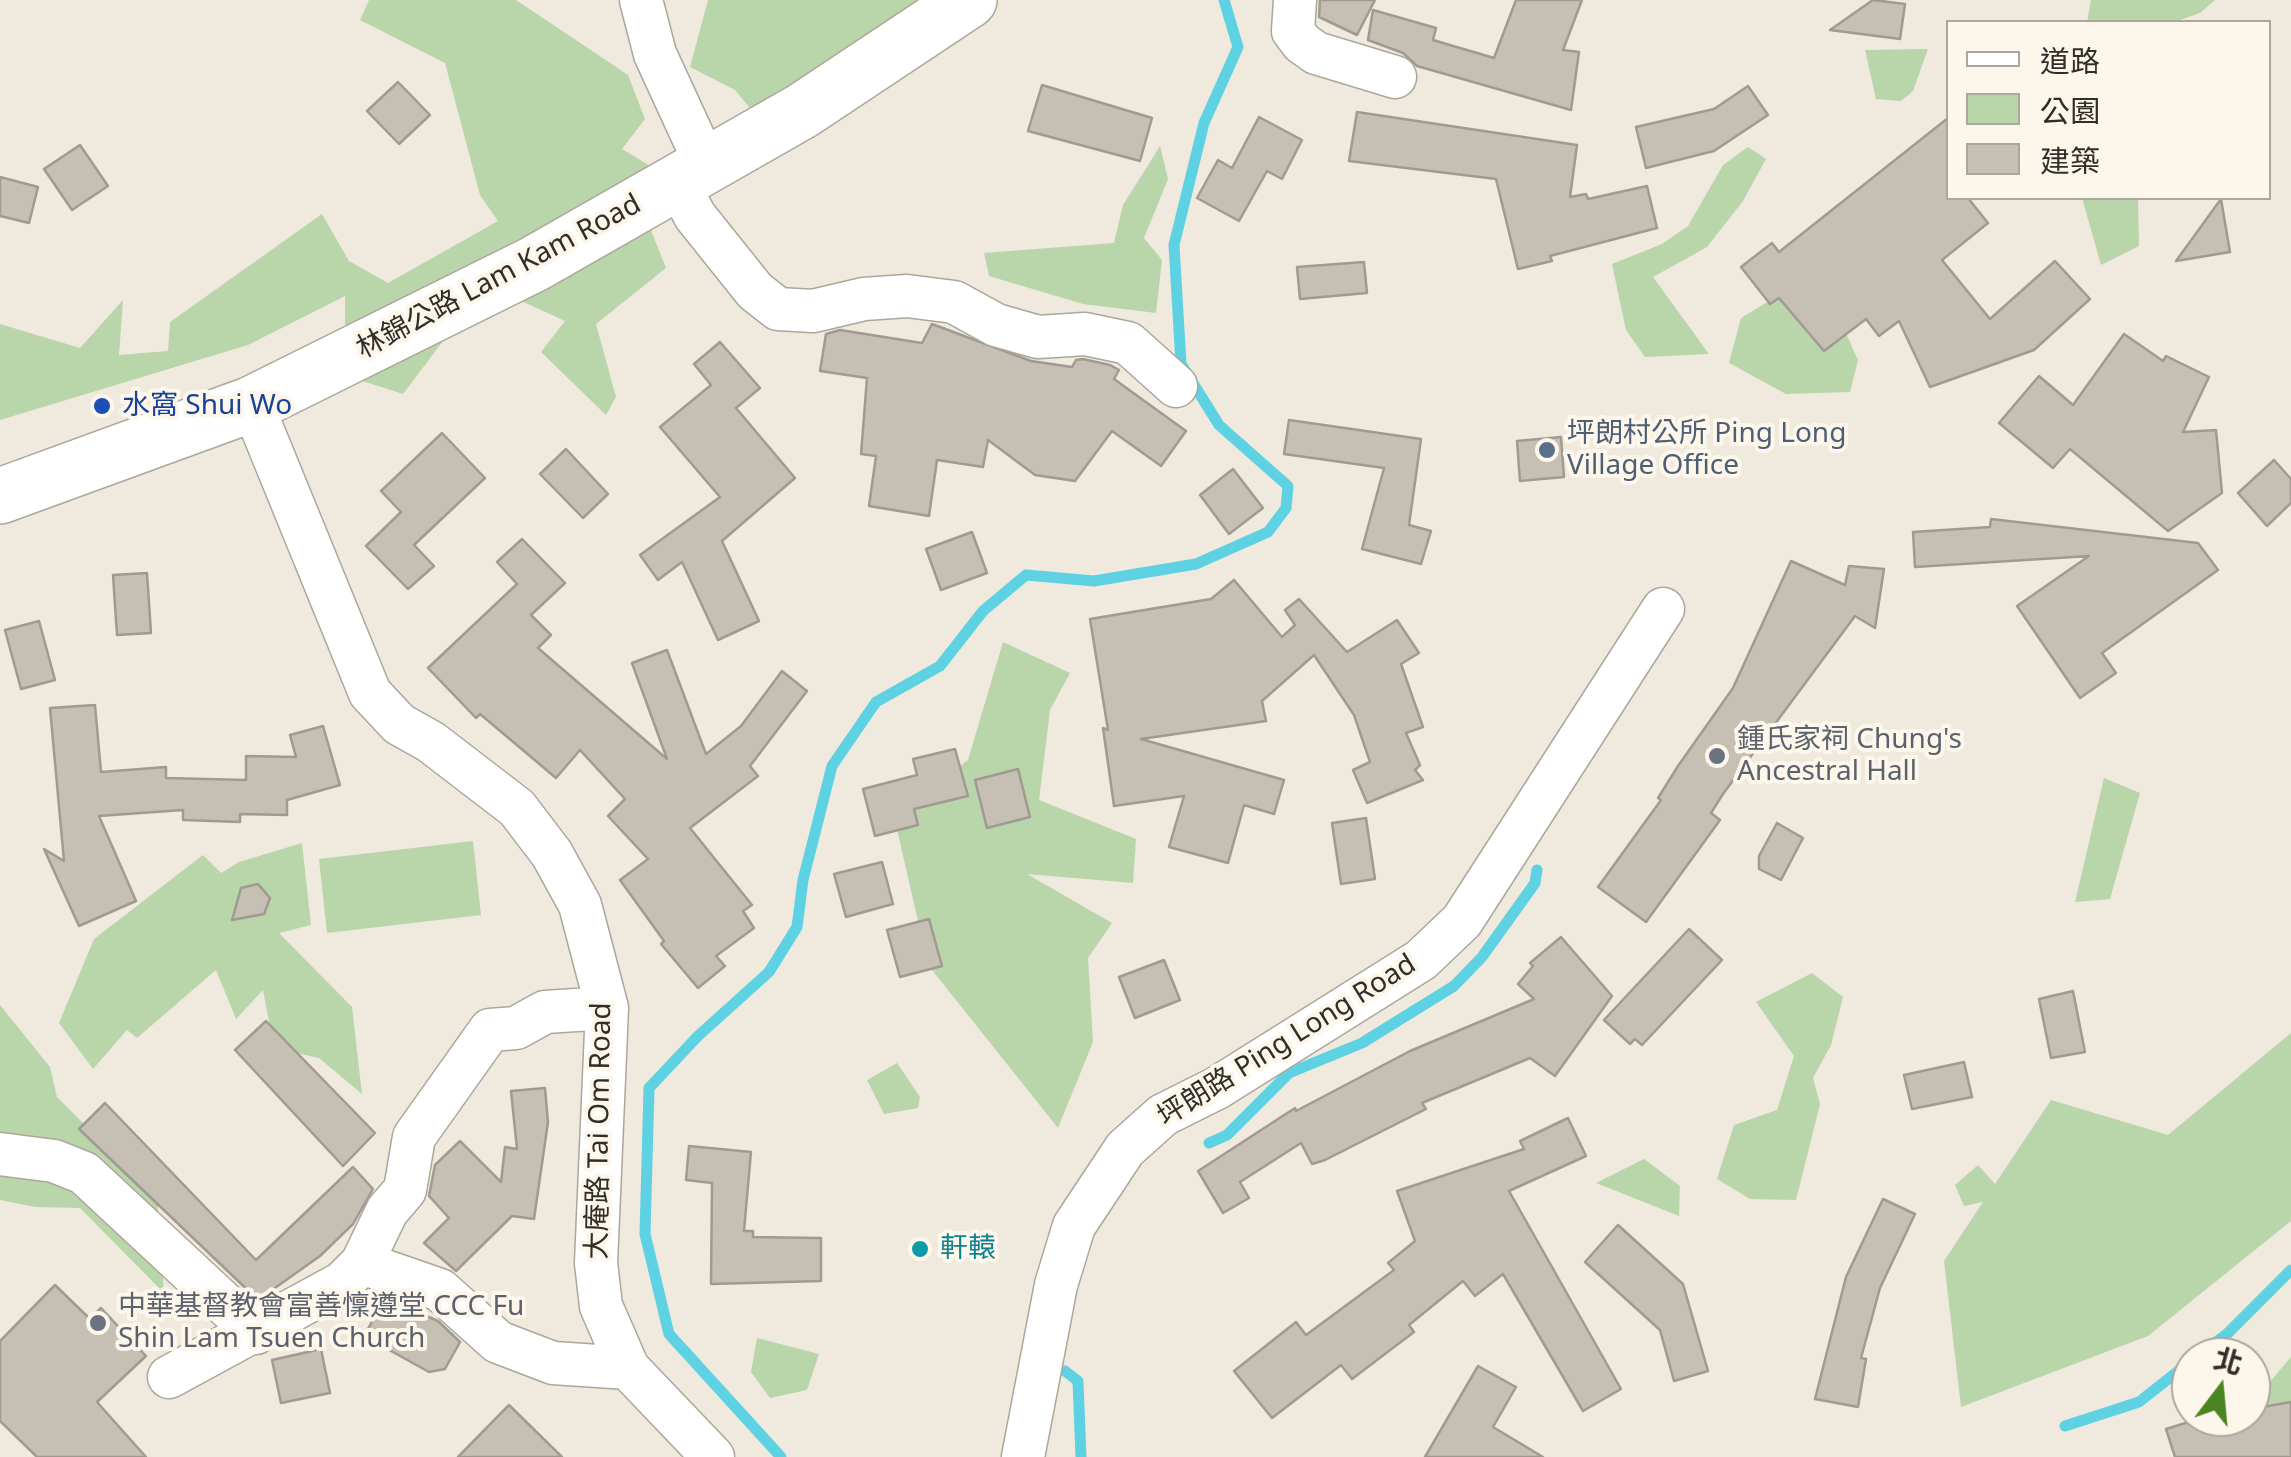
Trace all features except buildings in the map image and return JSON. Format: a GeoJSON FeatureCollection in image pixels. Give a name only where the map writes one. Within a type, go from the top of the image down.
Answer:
{"type":"FeatureCollection","features":[{"type":"Feature","properties":{"kind":"main road","name":"林錦公路 Lam Kam Road"},"geometry":{"type":"LineString","coordinates":[[0,496],[252,404],[534,264],[802,111],[970,0]]}},
{"type":"Feature","properties":{"kind":"street"},"geometry":{"type":"LineString","coordinates":[[642,0],[691,174],[719,246],[755,291],[778,308],[813,311],[864,299],[907,296],[954,302],[996,325],[1038,338],[1085,334],[1128,343],[1154,360],[1176,386]]}},
{"type":"Feature","properties":{"kind":"street"},"geometry":{"type":"LineString","coordinates":[[1295,0],[1294,31],[1302,43],[1316,53],[1395,76]]}},
{"type":"Feature","properties":{"kind":"street","name":"大庵路 Tai Om Road"},"geometry":{"type":"LineString","coordinates":[[252,404],[370,693],[399,724],[431,742],[517,808],[552,854],[580,905],[608,1008],[596,1263],[601,1306],[628,1368],[712,1457]]}},
{"type":"Feature","properties":{"kind":"street","name":"坪朗路 Ping Long Road"},"geometry":{"type":"LineString","coordinates":[[1023,1457],[1056,1284],[1074,1226],[1125,1149],[1163,1115],[1217,1088],[1421,960],[1462,920],[1663,609]]}},
{"type":"Feature","properties":{"kind":"street"},"geometry":{"type":"LineString","coordinates":[[169,1377],[342,1283],[362,1263],[388,1211],[405,1190],[414,1138],[490,1030],[516,1028],[545,1012],[608,1008]]}},
{"type":"Feature","properties":{"kind":"street"},"geometry":{"type":"LineString","coordinates":[[0,1154],[54,1161],[84,1172],[256,1333]]}},
{"type":"Feature","properties":{"kind":"street"},"geometry":{"type":"LineString","coordinates":[[362,1263],[440,1290],[498,1342],[553,1363],[628,1368]]}},
{"type":"Feature","properties":{"kind":"green space"},"geometry":{"type":"Polygon","coordinates":[[[369,0],[516,0],[628,75],[645,119],[622,149],[662,173],[648,223],[666,268],[596,324],[616,397],[606,415],[541,352],[565,321],[517,299],[462,316],[403,394],[356,379],[345,342],[345,296],[248,345],[0,420],[0,324],[80,348],[123,300],[119,355],[168,351],[170,322],[322,214],[349,261],[388,283],[498,221],[480,195],[445,63],[360,20],[369,0]]]}},
{"type":"Feature","properties":{"kind":"green space"},"geometry":{"type":"Polygon","coordinates":[[[708,0],[991,0],[996,4],[973,24],[760,120],[735,90],[690,67],[708,0]]]}},
{"type":"Feature","properties":{"kind":"green space"},"geometry":{"type":"Polygon","coordinates":[[[2091,0],[2215,0],[2200,13],[2180,20],[2087,20],[2091,0]]]}},
{"type":"Feature","properties":{"kind":"green space"},"geometry":{"type":"Polygon","coordinates":[[[1928,49],[1913,91],[1901,101],[1876,99],[1865,50],[1928,49]]]}},
{"type":"Feature","properties":{"kind":"green space"},"geometry":{"type":"Polygon","coordinates":[[[1160,146],[1168,179],[1144,238],[1162,260],[1156,313],[1083,304],[989,276],[984,253],[1114,243],[1123,205],[1160,146]]]}},
{"type":"Feature","properties":{"kind":"green space"},"geometry":{"type":"Polygon","coordinates":[[[1748,147],[1766,159],[1743,201],[1707,247],[1653,277],[1709,354],[1645,357],[1626,330],[1612,264],[1662,244],[1688,226],[1723,165],[1748,147]]]}},
{"type":"Feature","properties":{"kind":"green space"},"geometry":{"type":"Polygon","coordinates":[[[2083,200],[2138,200],[2139,246],[2101,265],[2083,200]]]}},
{"type":"Feature","properties":{"kind":"green space"},"geometry":{"type":"Polygon","coordinates":[[[1787,290],[1839,318],[1858,360],[1850,392],[1786,394],[1729,363],[1741,318],[1787,290]]]}},
{"type":"Feature","properties":{"kind":"green space"},"geometry":{"type":"Polygon","coordinates":[[[1003,642],[1070,673],[1050,710],[1039,800],[1136,839],[1133,883],[1027,874],[1112,923],[1088,958],[1093,1042],[1058,1128],[928,965],[894,816],[968,760],[1003,642]]]}},
{"type":"Feature","properties":{"kind":"green space"},"geometry":{"type":"Polygon","coordinates":[[[2104,778],[2140,793],[2110,899],[2075,902],[2104,778]]]}},
{"type":"Feature","properties":{"kind":"green space"},"geometry":{"type":"Polygon","coordinates":[[[473,841],[481,915],[327,933],[319,859],[473,841]]]}},
{"type":"Feature","properties":{"kind":"green space"},"geometry":{"type":"Polygon","coordinates":[[[302,843],[311,925],[279,933],[352,1007],[362,1094],[319,1058],[274,1048],[263,990],[236,1019],[216,970],[137,1038],[127,1030],[93,1069],[59,1023],[94,939],[203,855],[221,873],[239,862],[302,843]]]}},
{"type":"Feature","properties":{"kind":"green space"},"geometry":{"type":"Polygon","coordinates":[[[1812,973],[1843,997],[1831,1045],[1813,1078],[1820,1104],[1796,1200],[1750,1199],[1717,1179],[1734,1125],[1777,1110],[1794,1056],[1756,1002],[1812,973]]]}},
{"type":"Feature","properties":{"kind":"green space"},"geometry":{"type":"Polygon","coordinates":[[[0,1005],[50,1067],[57,1097],[157,1197],[164,1293],[80,1208],[35,1207],[0,1200],[0,1005]]]}},
{"type":"Feature","properties":{"kind":"green space"},"geometry":{"type":"Polygon","coordinates":[[[2291,1033],[2291,1221],[2148,1336],[1961,1407],[1944,1261],[1983,1202],[1964,1206],[1955,1185],[1978,1165],[1995,1184],[2051,1100],[2168,1135],[2291,1033]]]}},
{"type":"Feature","properties":{"kind":"green space"},"geometry":{"type":"Polygon","coordinates":[[[897,1063],[920,1097],[918,1108],[884,1114],[867,1080],[897,1063]]]}},
{"type":"Feature","properties":{"kind":"green space"},"geometry":{"type":"Polygon","coordinates":[[[1644,1159],[1680,1186],[1679,1216],[1596,1183],[1644,1159]]]}},
{"type":"Feature","properties":{"kind":"green space"},"geometry":{"type":"Polygon","coordinates":[[[757,1338],[819,1354],[807,1390],[770,1398],[751,1372],[757,1338]]]}},
{"type":"Feature","properties":{"kind":"green space"},"geometry":{"type":"Polygon","coordinates":[[[2291,1357],[2291,1457],[2206,1457],[2228,1437],[2271,1437],[2271,1380],[2291,1357]]]}},
{"type":"Feature","properties":{"kind":"waterway"},"geometry":{"type":"LineString","coordinates":[[781,1457],[669,1334],[645,1234],[649,1088],[698,1036],[769,972],[797,927],[803,880],[832,766],[876,702],[940,666],[983,611],[1026,575],[1094,581],[1196,564],[1268,532],[1286,508],[1288,486],[1219,425],[1181,364],[1174,245],[1204,123],[1238,47],[1224,0]]}},
{"type":"Feature","properties":{"kind":"waterway"},"geometry":{"type":"LineString","coordinates":[[1209,1143],[1227,1135],[1289,1073],[1362,1043],[1454,986],[1482,957],[1535,883],[1537,870]]}},
{"type":"Feature","properties":{"kind":"waterway"},"geometry":{"type":"LineString","coordinates":[[2223,1337],[2291,1270]]}},
{"type":"Feature","properties":{"kind":"waterway"},"geometry":{"type":"LineString","coordinates":[[1065,1371],[1078,1381],[1081,1457]]}},
{"type":"Feature","properties":{"kind":"waterway"},"geometry":{"type":"LineString","coordinates":[[2065,1426],[2139,1402],[2171,1377]]}},
{"type":"Feature","properties":{"kind":"place","name":"水窩 Shui Wo"},"geometry":{"type":"Point","coordinates":[102,406]}},
{"type":"Feature","properties":{"kind":"place","name":"坪朗村公所 Ping Long Village Office"},"geometry":{"type":"Point","coordinates":[1547,450]}},
{"type":"Feature","properties":{"kind":"place","name":"鍾氏家祠 Chung's Ancestral Hall"},"geometry":{"type":"Point","coordinates":[1717,756]}},
{"type":"Feature","properties":{"kind":"place","name":"軒轅"},"geometry":{"type":"Point","coordinates":[920,1249]}},
{"type":"Feature","properties":{"kind":"place","name":"中華基督教會富善懍遵堂 CCC Fu Shin Lam Tsuen Church"},"geometry":{"type":"Point","coordinates":[98,1323]}}]}
